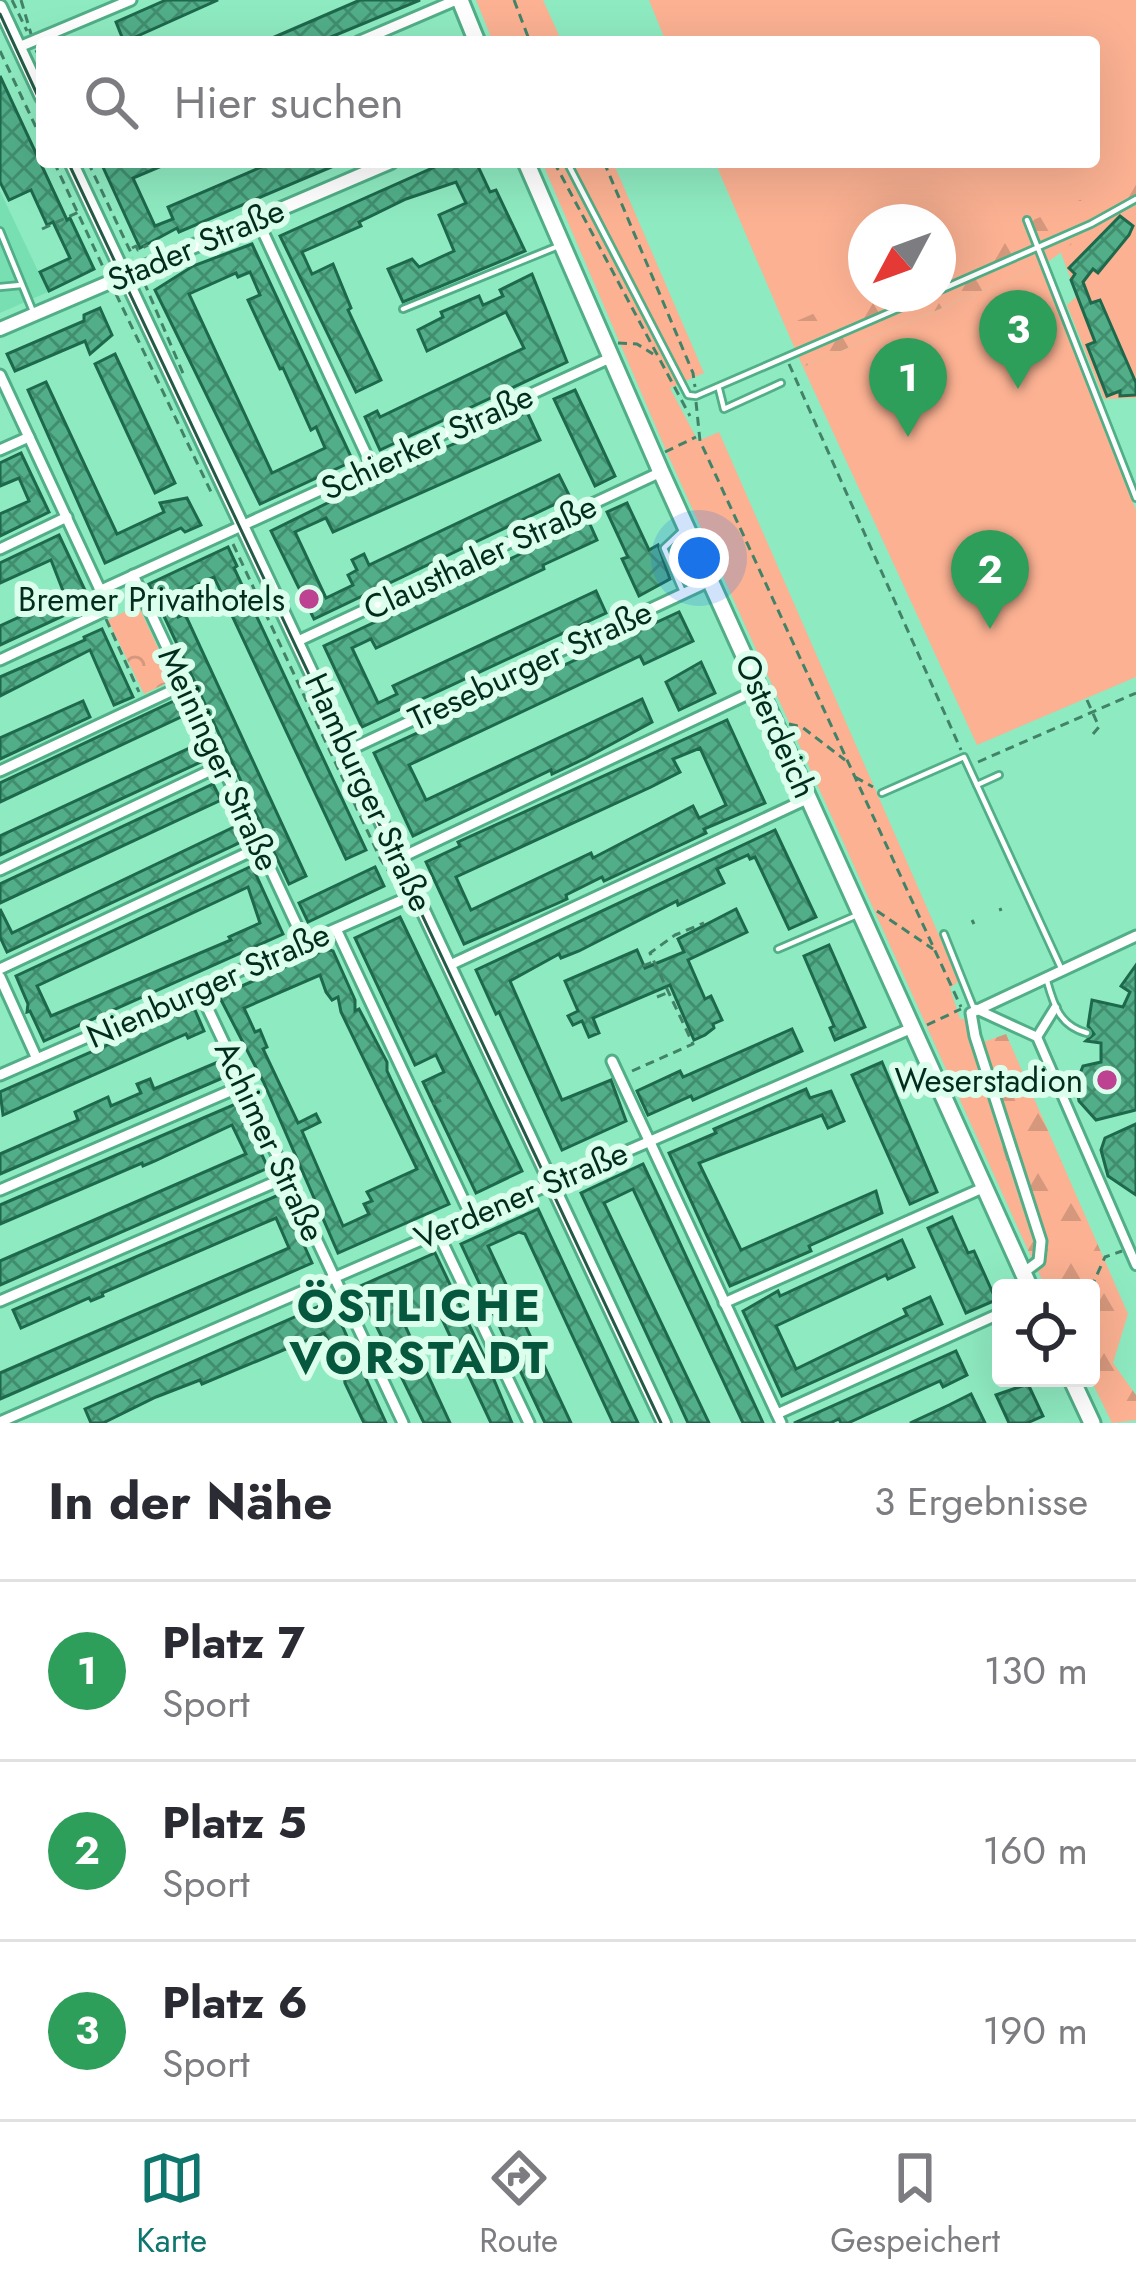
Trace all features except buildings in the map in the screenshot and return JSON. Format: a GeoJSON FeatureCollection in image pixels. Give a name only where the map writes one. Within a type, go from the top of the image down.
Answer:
{"type":"FeatureCollection","features":[{"type":"Feature","properties":{"kind":"main road"},"geometry":{"type":"LineString","coordinates":[[458,0],[474,36]]}},
{"type":"Feature","properties":{"kind":"main road","name":"Osterdeich"},"geometry":{"type":"LineString","coordinates":[[529,168],[614,351],[661,472],[759,689],[919,1027],[1026,1279]]}},
{"type":"Feature","properties":{"kind":"main road"},"geometry":{"type":"LineString","coordinates":[[1075,1387],[1092,1423]]}},
{"type":"Feature","properties":{"kind":"street"},"geometry":{"type":"LineString","coordinates":[[44,36],[131,0]]}},
{"type":"Feature","properties":{"kind":"street"},"geometry":{"type":"LineString","coordinates":[[372,36],[458,0]]}},
{"type":"Feature","properties":{"kind":"street"},"geometry":{"type":"LineString","coordinates":[[0,7],[25,44],[36,78]]}},
{"type":"Feature","properties":{"kind":"street"},"geometry":{"type":"LineString","coordinates":[[25,44],[36,39]]}},
{"type":"Feature","properties":{"kind":"street","name":"Hamburger Straße"},"geometry":{"type":"LineString","coordinates":[[75,168],[131,273],[662,1422]]}},
{"type":"Feature","properties":{"kind":"street","name":"Stader Straße"},"geometry":{"type":"LineString","coordinates":[[0,329],[378,168]]}},
{"type":"Feature","properties":{"kind":"street"},"geometry":{"type":"LineString","coordinates":[[257,219],[372,467]]}},
{"type":"Feature","properties":{"kind":"street","name":"Schierker Straße"},"geometry":{"type":"LineString","coordinates":[[100,590],[614,351]]}},
{"type":"Feature","properties":{"kind":"street"},"geometry":{"type":"LineString","coordinates":[[0,375],[106,610],[0,660]]}},
{"type":"Feature","properties":{"kind":"street"},"geometry":{"type":"LineString","coordinates":[[0,451],[29,437]]}},
{"type":"Feature","properties":{"kind":"street","name":"Clausthaler Straße"},"geometry":{"type":"LineString","coordinates":[[298,641],[661,472]]}},
{"type":"Feature","properties":{"kind":"street"},"geometry":{"type":"LineString","coordinates":[[0,549],[67,517]]}},
{"type":"Feature","properties":{"kind":"street","name":"Meininger Straße"},"geometry":{"type":"LineString","coordinates":[[133,575],[305,943]]}},
{"type":"Feature","properties":{"kind":"street","name":"Treseburger Straße"},"geometry":{"type":"LineString","coordinates":[[349,750],[710,581]]}},
{"type":"Feature","properties":{"kind":"street"},"geometry":{"type":"LineString","coordinates":[[0,771],[184,685]]}},
{"type":"Feature","properties":{"kind":"street"},"geometry":{"type":"LineString","coordinates":[[400,858],[759,689]]}},
{"type":"Feature","properties":{"kind":"street"},"geometry":{"type":"LineString","coordinates":[[0,870],[222,765]]}},
{"type":"Feature","properties":{"kind":"street"},"geometry":{"type":"LineString","coordinates":[[450,965],[809,798]]}},
{"type":"Feature","properties":{"kind":"street"},"geometry":{"type":"LineString","coordinates":[[37,1059],[0,973],[260,847]]}},
{"type":"Feature","properties":{"kind":"street","name":"Nienburger Straße"},"geometry":{"type":"LineString","coordinates":[[0,1075],[416,894]]}},
{"type":"Feature","properties":{"kind":"street"},"geometry":{"type":"LineString","coordinates":[[336,929],[471,1216]]}},
{"type":"Feature","properties":{"kind":"street"},"geometry":{"type":"LineString","coordinates":[[964,1010],[1136,936]]}},
{"type":"Feature","properties":{"kind":"street","name":"Achimer Straße"},"geometry":{"type":"LineString","coordinates":[[199,990],[403,1423]]}},
{"type":"Feature","properties":{"kind":"street"},"geometry":{"type":"LineString","coordinates":[[1037,1037],[1054,1008]]}},
{"type":"Feature","properties":{"kind":"street"},"geometry":{"type":"LineString","coordinates":[[964,1010],[1037,1037],[1136,1265]]}},
{"type":"Feature","properties":{"kind":"street"},"geometry":{"type":"LineString","coordinates":[[964,1010],[971,1017],[1041,1240],[1039,1261],[1027,1279]]}},
{"type":"Feature","properties":{"kind":"street","name":"Verdener Straße"},"geometry":{"type":"LineString","coordinates":[[0,1422],[550,1181],[919,1027]]}},
{"type":"Feature","properties":{"kind":"street"},"geometry":{"type":"LineString","coordinates":[[612,1061],[779,1419],[992,1316]]}},
{"type":"Feature","properties":{"kind":"street"},"geometry":{"type":"LineString","coordinates":[[0,1190],[244,1085]]}},
{"type":"Feature","properties":{"kind":"street"},"geometry":{"type":"LineString","coordinates":[[0,1300],[287,1177]]}},
{"type":"Feature","properties":{"kind":"street"},"geometry":{"type":"LineString","coordinates":[[724,1303],[985,1186]]}},
{"type":"Feature","properties":{"kind":"street"},"geometry":{"type":"LineString","coordinates":[[437,1231],[529,1423]]}},
{"type":"Feature","properties":{"kind":"lane"},"geometry":{"type":"LineString","coordinates":[[570,168],[688,395],[696,396],[891,312]]}},
{"type":"Feature","properties":{"kind":"lane"},"geometry":{"type":"LineString","coordinates":[[956,284],[1136,199]]}},
{"type":"Feature","properties":{"kind":"lane"},"geometry":{"type":"LineString","coordinates":[[1027,220],[1136,498]]}},
{"type":"Feature","properties":{"kind":"lane"},"geometry":{"type":"LineString","coordinates":[[0,231],[35,314]]}},
{"type":"Feature","properties":{"kind":"lane"},"geometry":{"type":"LineString","coordinates":[[404,309],[561,244]]}},
{"type":"Feature","properties":{"kind":"lane"},"geometry":{"type":"LineString","coordinates":[[0,286],[22,285]]}},
{"type":"Feature","properties":{"kind":"lane"},"geometry":{"type":"LineString","coordinates":[[718,386],[724,409],[781,383]]}},
{"type":"Feature","properties":{"kind":"lane"},"geometry":{"type":"LineString","coordinates":[[683,593],[664,548],[686,527]]}},
{"type":"Feature","properties":{"kind":"lane"},"geometry":{"type":"LineString","coordinates":[[881,794],[964,757],[1061,968]]}},
{"type":"Feature","properties":{"kind":"lane"},"geometry":{"type":"LineString","coordinates":[[976,785],[999,775]]}},
{"type":"Feature","properties":{"kind":"lane"},"geometry":{"type":"LineString","coordinates":[[778,949],[865,910]]}},
{"type":"Feature","properties":{"kind":"lane"},"geometry":{"type":"LineString","coordinates":[[944,934],[964,1010]]}},
{"type":"Feature","properties":{"kind":"lane"},"geometry":{"type":"LineString","coordinates":[[1046,976],[1054,1008],[1066,1024],[1087,1033]]}},
{"type":"Feature","properties":{"kind":"path"},"geometry":{"type":"LineString","coordinates":[[12,0],[25,44]]}},
{"type":"Feature","properties":{"kind":"path"},"geometry":{"type":"LineString","coordinates":[[21,0],[25,44]]}},
{"type":"Feature","properties":{"kind":"path"},"geometry":{"type":"LineString","coordinates":[[514,0],[528,36]]}},
{"type":"Feature","properties":{"kind":"path"},"geometry":{"type":"LineString","coordinates":[[0,51],[36,127]]}},
{"type":"Feature","properties":{"kind":"path"},"geometry":{"type":"LineString","coordinates":[[91,168],[130,251],[131,273],[148,290]]}},
{"type":"Feature","properties":{"kind":"path"},"geometry":{"type":"LineString","coordinates":[[557,168],[691,416]]}},
{"type":"Feature","properties":{"kind":"path"},"geometry":{"type":"LineString","coordinates":[[607,168],[693,373],[698,436],[964,1010],[919,1027]]}},
{"type":"Feature","properties":{"kind":"path"},"geometry":{"type":"LineString","coordinates":[[42,230],[92,206]]}},
{"type":"Feature","properties":{"kind":"path"},"geometry":{"type":"LineString","coordinates":[[130,251],[148,245]]}},
{"type":"Feature","properties":{"kind":"path"},"geometry":{"type":"LineString","coordinates":[[614,351],[637,344],[693,373]]}},
{"type":"Feature","properties":{"kind":"path"},"geometry":{"type":"LineString","coordinates":[[787,357],[964,757]]}},
{"type":"Feature","properties":{"kind":"path"},"geometry":{"type":"LineString","coordinates":[[664,452],[696,437]]}},
{"type":"Feature","properties":{"kind":"path"},"geometry":{"type":"LineString","coordinates":[[200,487],[207,485]]}},
{"type":"Feature","properties":{"kind":"path"},"geometry":{"type":"LineString","coordinates":[[106,610],[144,702]]}},
{"type":"Feature","properties":{"kind":"path"},"geometry":{"type":"LineString","coordinates":[[968,766],[1136,693]]}},
{"type":"Feature","properties":{"kind":"path"},"geometry":{"type":"LineString","coordinates":[[1087,700],[1099,728],[1093,734]]}},
{"type":"Feature","properties":{"kind":"path"},"geometry":{"type":"LineString","coordinates":[[788,724],[802,727],[846,761]]}},
{"type":"Feature","properties":{"kind":"path"},"geometry":{"type":"LineString","coordinates":[[854,777],[881,794]]}},
{"type":"Feature","properties":{"kind":"path"},"geometry":{"type":"LineString","coordinates":[[865,910],[935,950]]}},
{"type":"Feature","properties":{"kind":"path"},"geometry":{"type":"LineString","coordinates":[[619,1077],[692,1044],[650,953],[704,923]]}},
{"type":"Feature","properties":{"kind":"path"},"geometry":{"type":"LineString","coordinates":[[643,966],[654,961]]}},
{"type":"Feature","properties":{"kind":"path"},"geometry":{"type":"LineString","coordinates":[[656,997],[669,992]]}},
{"type":"Feature","properties":{"kind":"path"},"geometry":{"type":"LineString","coordinates":[[421,1110],[450,1096]]}},
{"type":"Feature","properties":{"kind":"path"},"geometry":{"type":"LineString","coordinates":[[1095,1279],[1105,1257],[1128,1249]]}},
{"type":"Feature","properties":{"kind":"path"},"geometry":{"type":"LineString","coordinates":[[309,1355],[361,1334]]}},
{"type":"Feature","properties":{"kind":"shaded area"},"geometry":{"type":"Polygon","coordinates":[[[0,191],[48,292],[0,313],[0,191]]]}},
{"type":"Feature","properties":{"kind":"green space"},"geometry":{"type":"Polygon","coordinates":[[[476,0],[543,0],[559,36],[491,36],[476,0]]]}},
{"type":"Feature","properties":{"kind":"green space"},"geometry":{"type":"Polygon","coordinates":[[[649,0],[1136,0],[1136,193],[956,268],[956,204],[848,204],[848,301],[785,326],[718,168],[1100,168],[1100,36],[664,36],[649,0]]]}},
{"type":"Feature","properties":{"kind":"green space"},"geometry":{"type":"Polygon","coordinates":[[[545,168],[616,168],[704,373],[670,388],[698,441],[719,432],[959,981],[950,988],[960,1019],[964,1019],[1031,1243],[1027,1248],[668,455],[545,168]]]}},
{"type":"Feature","properties":{"kind":"green space"},"geometry":{"type":"Polygon","coordinates":[[[1136,176],[1136,199],[1066,249],[1041,266],[956,302],[956,256],[959,261],[1027,233],[1024,224],[1136,176]]]}},
{"type":"Feature","properties":{"kind":"green space"},"geometry":{"type":"Polygon","coordinates":[[[1136,205],[1136,398],[1104,399],[1067,305],[1077,296],[1058,245],[1136,205]]]}},
{"type":"Feature","properties":{"kind":"green space"},"geometry":{"type":"Polygon","coordinates":[[[1041,266],[1136,510],[1136,677],[977,745],[803,367],[933,312],[956,312],[956,302],[1041,266]]]}},
{"type":"Feature","properties":{"kind":"green space"},"geometry":{"type":"Polygon","coordinates":[[[848,299],[848,312],[933,312],[803,367],[785,326],[848,299]]]}},
{"type":"Feature","properties":{"kind":"green space"},"geometry":{"type":"Polygon","coordinates":[[[138,605],[173,680],[144,694],[108,620],[138,605]]]}},
{"type":"Feature","properties":{"kind":"green space"},"geometry":{"type":"Polygon","coordinates":[[[971,1015],[978,1044],[1006,1034],[1128,1314],[1113,1363],[1136,1395],[1136,1420],[1112,1423],[1094,1387],[1100,1387],[1100,1279],[1042,1279],[1027,1248],[1031,1243],[964,1019],[971,1015]]]}},
{"type":"Feature","properties":{"kind":"tram line"},"geometry":{"type":"LineString","coordinates":[[0,14],[36,92]]}},
{"type":"Feature","properties":{"kind":"tram line"},"geometry":{"type":"LineString","coordinates":[[71,168],[661,1423]]}},
{"type":"Feature","properties":{"kind":"place","name":"Platz 6"},"geometry":{"type":"Point","coordinates":[1018,389]}},
{"type":"Feature","properties":{"kind":"place","name":"Platz 7"},"geometry":{"type":"Point","coordinates":[908,437]}},
{"type":"Feature","properties":{"kind":"place","name":"Bremer Privathotels"},"geometry":{"type":"Point","coordinates":[309,599]}},
{"type":"Feature","properties":{"kind":"place","name":"Platz 5"},"geometry":{"type":"Point","coordinates":[990,629]}},
{"type":"Feature","properties":{"kind":"place","name":"Weserstadion"},"geometry":{"type":"Point","coordinates":[1107,1080]}},
{"type":"Feature","properties":{"kind":"district","name":"ÖSTLICHE VORSTADT"},"geometry":{"type":"Point","coordinates":[420,1331]}}]}
